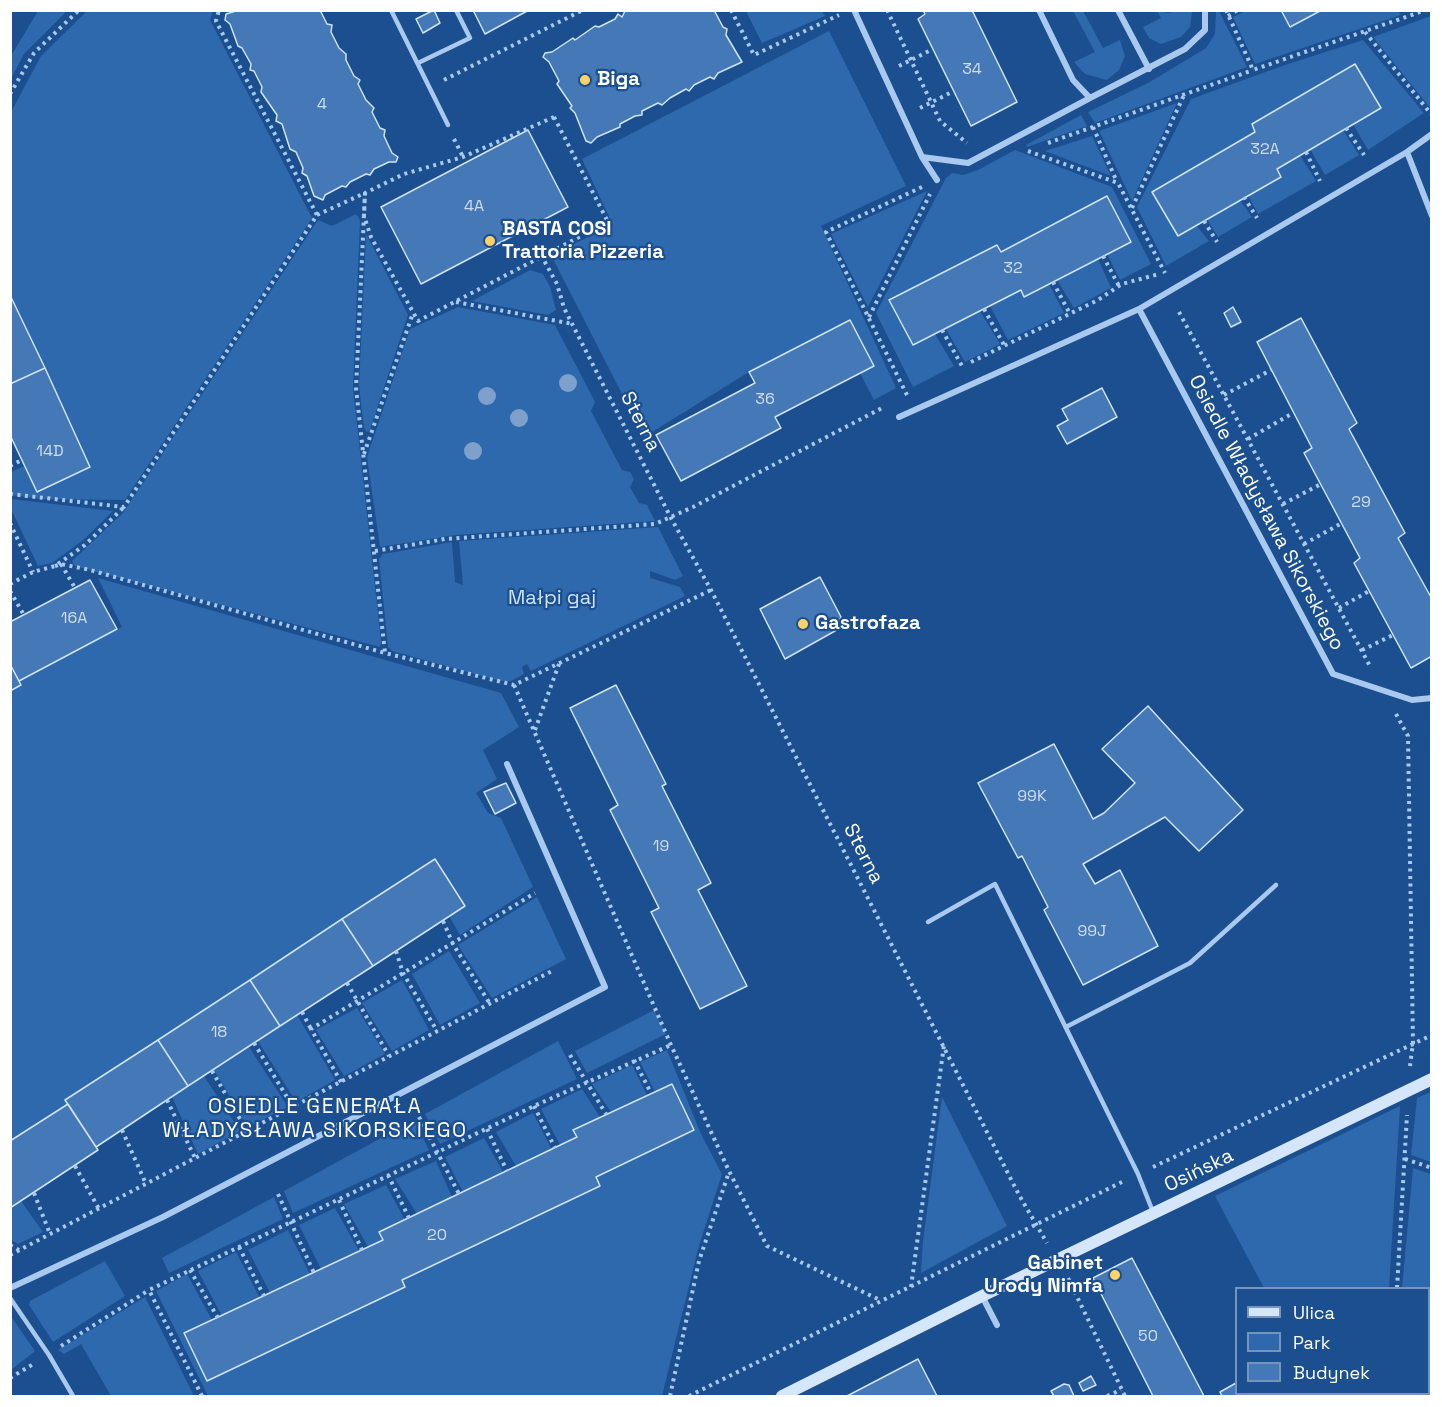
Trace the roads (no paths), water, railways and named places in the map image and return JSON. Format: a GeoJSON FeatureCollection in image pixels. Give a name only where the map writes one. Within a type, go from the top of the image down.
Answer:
{"type":"FeatureCollection","features":[{"type":"Feature","properties":{"kind":"street"},"geometry":{"type":"LineString","coordinates":[[854,10],[922,157],[937,180]]}},
{"type":"Feature","properties":{"kind":"street"},"geometry":{"type":"LineString","coordinates":[[1039,10],[1073,80],[1090,98]]}},
{"type":"Feature","properties":{"kind":"street"},"geometry":{"type":"LineString","coordinates":[[1118,10],[1149,69]]}},
{"type":"Feature","properties":{"kind":"street"},"geometry":{"type":"LineString","coordinates":[[922,157],[968,163],[1149,69],[1185,49],[1205,30],[1205,10]]}},
{"type":"Feature","properties":{"kind":"street"},"geometry":{"type":"LineString","coordinates":[[899,417],[1139,309],[1407,152],[1431,134]]}},
{"type":"Feature","properties":{"kind":"street"},"geometry":{"type":"LineString","coordinates":[[1407,152],[1431,216]]}},
{"type":"Feature","properties":{"kind":"street","name":"Osiedle Władysława Sikorskiego"},"geometry":{"type":"LineString","coordinates":[[1139,309],[1333,674],[1413,700],[1431,698]]}},
{"type":"Feature","properties":{"kind":"street"},"geometry":{"type":"LineString","coordinates":[[10,1288],[163,1217],[605,987],[507,764]]}},
{"type":"Feature","properties":{"kind":"street","name":"Osińska"},"geometry":{"type":"LineString","coordinates":[[782,1396],[982,1296],[1059,1261],[1431,1079]]}},
{"type":"Feature","properties":{"kind":"street"},"geometry":{"type":"LineString","coordinates":[[982,1296],[997,1325]]}},
{"type":"Feature","properties":{"kind":"lane"},"geometry":{"type":"LineString","coordinates":[[391,10],[448,125]]}},
{"type":"Feature","properties":{"kind":"lane"},"geometry":{"type":"LineString","coordinates":[[418,63],[470,38],[456,10]]}},
{"type":"Feature","properties":{"kind":"lane"},"geometry":{"type":"LineString","coordinates":[[928,922],[995,884],[1138,1174],[1154,1214]]}},
{"type":"Feature","properties":{"kind":"lane"},"geometry":{"type":"LineString","coordinates":[[1066,1027],[1190,963],[1276,885]]}},
{"type":"Feature","properties":{"kind":"lane"},"geometry":{"type":"LineString","coordinates":[[10,1298],[49,1355],[73,1396]]}},
{"type":"Feature","properties":{"kind":"place","name":"Biga"},"geometry":{"type":"Point","coordinates":[585,80]}},
{"type":"Feature","properties":{"kind":"place","name":"BASTA COSI Trattoria Pizzeria"},"geometry":{"type":"Point","coordinates":[490,241]}},
{"type":"Feature","properties":{"kind":"place","name":"Gastrofaza"},"geometry":{"type":"Point","coordinates":[803,624]}},
{"type":"Feature","properties":{"kind":"place","name":"Gabinet Urody Nimfa"},"geometry":{"type":"Point","coordinates":[1115,1275]}},
{"type":"Feature","properties":{"kind":"district","name":"OSIEDLE GENERAŁA WŁADYSŁAWA SIKORSKIEGO"},"geometry":{"type":"Point","coordinates":[315,1119]}},
{"type":"Feature","properties":{"kind":"park label","name":"Małpi gaj"},"geometry":{"type":"Point","coordinates":[552,599]}}]}
